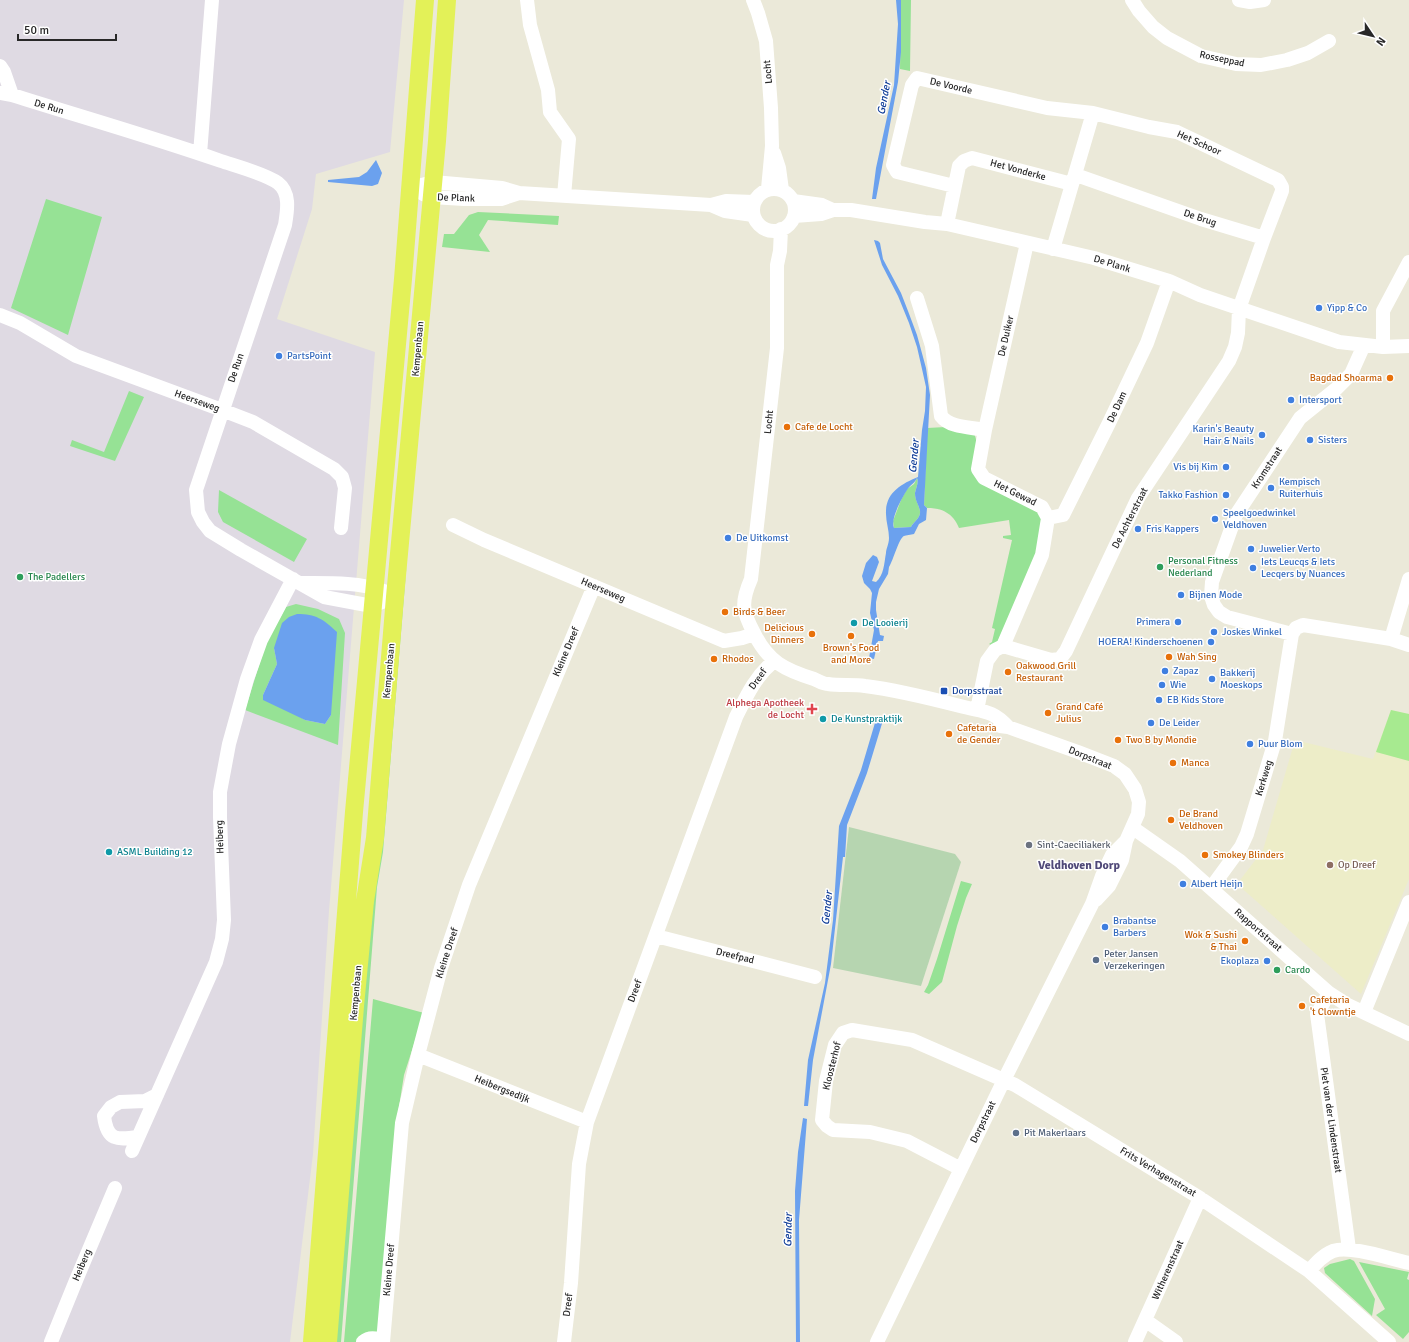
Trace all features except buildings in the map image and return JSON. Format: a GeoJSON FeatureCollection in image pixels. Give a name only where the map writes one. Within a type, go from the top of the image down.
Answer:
{"type":"FeatureCollection","features":[{"type":"Feature","properties":{"kind":"main road","name":"Kempenbaan"},"geometry":{"type":"LineString","coordinates":[[312,1342],[372,606],[410,188],[425,0]]}},
{"type":"Feature","properties":{"kind":"main road","name":"Kempenbaan"},"geometry":{"type":"LineString","coordinates":[[328,1342],[355,1006],[365,901],[375,838],[395,597],[433,190],[447,0]]}},
{"type":"Feature","properties":{"kind":"street"},"geometry":{"type":"LineString","coordinates":[[200,154],[212,0]]}},
{"type":"Feature","properties":{"kind":"street"},"geometry":{"type":"LineString","coordinates":[[527,0],[530,25],[548,90],[550,112],[569,139],[564,196]]}},
{"type":"Feature","properties":{"kind":"street","name":"Locht"},"geometry":{"type":"LineString","coordinates":[[753,0],[766,41],[775,190]]}},
{"type":"Feature","properties":{"kind":"street","name":"Rosseppad"},"geometry":{"type":"LineString","coordinates":[[1132,0],[1153,28],[1167,38],[1201,56],[1236,64],[1261,65],[1287,60],[1308,53],[1329,40]]}},
{"type":"Feature","properties":{"kind":"street"},"geometry":{"type":"LineString","coordinates":[[1239,0],[1250,2],[1264,0]]}},
{"type":"Feature","properties":{"kind":"street","name":"De Run"},"geometry":{"type":"LineString","coordinates":[[0,66],[6,78],[6,94],[200,154],[265,176],[279,183],[285,192],[288,208],[284,225],[196,490],[198,512],[210,531],[324,597],[372,606]]}},
{"type":"Feature","properties":{"kind":"street","name":"De Voorde"},"geometry":{"type":"LineString","coordinates":[[954,186],[898,172],[893,165],[912,85],[917,78],[1047,108],[1093,113]]}},
{"type":"Feature","properties":{"kind":"street"},"geometry":{"type":"LineString","coordinates":[[1053,249],[1093,113]]}},
{"type":"Feature","properties":{"kind":"street","name":"Het Schoor"},"geometry":{"type":"LineString","coordinates":[[1093,113],[1148,127],[1177,132],[1278,180],[1282,187],[1282,191],[1264,238]]}},
{"type":"Feature","properties":{"kind":"street","name":"Het Vonderke"},"geometry":{"type":"LineString","coordinates":[[947,224],[959,166],[964,161],[972,158],[1074,180]]}},
{"type":"Feature","properties":{"kind":"street","name":"De Brug"},"geometry":{"type":"LineString","coordinates":[[1074,180],[1264,238]]}},
{"type":"Feature","properties":{"kind":"street","name":"De Plank"},"geometry":{"type":"LineString","coordinates":[[410,188],[433,190],[464,199],[501,199],[519,193],[711,205],[726,201],[754,208]]}},
{"type":"Feature","properties":{"kind":"street"},"geometry":{"type":"LineString","coordinates":[[775,190],[786,193],[793,201],[794,216],[786,226],[774,230],[762,227],[756,222],[754,208],[762,192],[775,190]]}},
{"type":"Feature","properties":{"kind":"street","name":"De Plank"},"geometry":{"type":"LineString","coordinates":[[793,201],[822,205],[833,210],[864,212],[947,224],[1094,258],[1169,281],[1200,295],[1239,309],[1339,342],[1383,347]]}},
{"type":"Feature","properties":{"kind":"street","name":"De Plank"},"geometry":{"type":"LineString","coordinates":[[794,216],[821,214],[833,210]]}},
{"type":"Feature","properties":{"kind":"street","name":"Locht"},"geometry":{"type":"LineString","coordinates":[[754,634],[754,594],[751,579],[777,348],[777,265],[780,251],[774,230]]}},
{"type":"Feature","properties":{"kind":"street"},"geometry":{"type":"LineString","coordinates":[[1239,309],[1264,238]]}},
{"type":"Feature","properties":{"kind":"street","name":"De Duiker"},"geometry":{"type":"LineString","coordinates":[[985,430],[1027,243]]}},
{"type":"Feature","properties":{"kind":"street"},"geometry":{"type":"LineString","coordinates":[[1409,262],[1383,310],[1383,347],[1409,346]]}},
{"type":"Feature","properties":{"kind":"street","name":"De Dam"},"geometry":{"type":"LineString","coordinates":[[1048,518],[1063,515],[1147,343],[1169,281]]}},
{"type":"Feature","properties":{"kind":"street"},"geometry":{"type":"LineString","coordinates":[[917,298],[932,346],[941,416],[944,421],[950,423],[985,430]]}},
{"type":"Feature","properties":{"kind":"street","name":"De Achterstraat"},"geometry":{"type":"LineString","coordinates":[[1003,646],[1051,660],[1060,659],[1066,651],[1138,498],[1229,361],[1235,347],[1238,333],[1239,309]]}},
{"type":"Feature","properties":{"kind":"street","name":"Heerseweg"},"geometry":{"type":"LineString","coordinates":[[0,315],[20,323],[76,356],[252,422],[334,469],[342,477],[345,488],[341,528]]}},
{"type":"Feature","properties":{"kind":"street","name":"Kromstraat"},"geometry":{"type":"LineString","coordinates":[[1292,634],[1227,617],[1214,605],[1211,596],[1212,582],[1236,515],[1300,418],[1351,374],[1364,345]]}},
{"type":"Feature","properties":{"kind":"street","name":"Het Gewad"},"geometry":{"type":"LineString","coordinates":[[985,430],[978,469],[984,478],[1042,507],[1048,518]]}},
{"type":"Feature","properties":{"kind":"street"},"geometry":{"type":"LineString","coordinates":[[977,710],[987,660],[995,650],[1003,646],[1042,555],[1048,518]]}},
{"type":"Feature","properties":{"kind":"street","name":"Heerseweg"},"geometry":{"type":"LineString","coordinates":[[453,525],[484,540],[724,641],[754,634]]}},
{"type":"Feature","properties":{"kind":"street"},"geometry":{"type":"LineString","coordinates":[[1391,639],[1409,579]]}},
{"type":"Feature","properties":{"kind":"street","name":"De Run"},"geometry":{"type":"LineString","coordinates":[[297,581],[344,583],[374,588],[395,597]]}},
{"type":"Feature","properties":{"kind":"street","name":"Heiberg"},"geometry":{"type":"LineString","coordinates":[[132,1151],[216,962],[222,938],[224,920],[220,792],[229,744],[247,679],[261,640],[297,581]]}},
{"type":"Feature","properties":{"kind":"street","name":"Kleine Dreef"},"geometry":{"type":"LineString","coordinates":[[363,1342],[370,1338],[375,1338],[383,1342],[402,1123],[441,968],[469,885],[594,586]]}},
{"type":"Feature","properties":{"kind":"street"},"geometry":{"type":"LineString","coordinates":[[372,606],[395,597]]}},
{"type":"Feature","properties":{"kind":"street"},"geometry":{"type":"LineString","coordinates":[[1292,634],[1296,628],[1303,625],[1391,639],[1409,645]]}},
{"type":"Feature","properties":{"kind":"street","name":"Dorpstraat"},"geometry":{"type":"LineString","coordinates":[[754,634],[762,649],[774,661],[788,670],[826,684],[855,685],[990,712],[1000,718],[1008,727],[1114,766],[1125,774],[1135,789],[1139,802],[1138,814],[1126,841],[1112,855],[1102,876],[1092,904],[1004,1080],[877,1342]]}},
{"type":"Feature","properties":{"kind":"street","name":"Kerkweg"},"geometry":{"type":"LineString","coordinates":[[1211,888],[1241,847],[1247,834],[1276,741],[1292,634]]}},
{"type":"Feature","properties":{"kind":"street","name":"Dreef"},"geometry":{"type":"LineString","coordinates":[[564,1342],[571,1283],[579,1164],[587,1122],[736,717],[755,681],[765,668],[774,661]]}},
{"type":"Feature","properties":{"kind":"street","name":"Rapportstraat"},"geometry":{"type":"LineString","coordinates":[[1132,828],[1180,861],[1330,993],[1346,1004],[1409,1034]]}},
{"type":"Feature","properties":{"kind":"street"},"geometry":{"type":"LineString","coordinates":[[1364,1012],[1409,902]]}},
{"type":"Feature","properties":{"kind":"street","name":"Dreefpad"},"geometry":{"type":"LineString","coordinates":[[656,936],[815,977]]}},
{"type":"Feature","properties":{"kind":"street","name":"Piet van der Lindenstraat"},"geometry":{"type":"LineString","coordinates":[[1330,993],[1317,1014],[1349,1249]]}},
{"type":"Feature","properties":{"kind":"street","name":"Kloosterhof"},"geometry":{"type":"LineString","coordinates":[[961,1169],[907,1141],[870,1132],[833,1130],[827,1126],[822,1120],[826,1081],[835,1045],[843,1033],[852,1030],[912,1040],[1004,1080]]}},
{"type":"Feature","properties":{"kind":"street","name":"Heibergsedijk"},"geometry":{"type":"LineString","coordinates":[[418,1055],[587,1122]]}},
{"type":"Feature","properties":{"kind":"street","name":"Frits Verhagenstraat"},"geometry":{"type":"LineString","coordinates":[[1004,1080],[1015,1085],[1200,1198],[1309,1270],[1389,1342]]}},
{"type":"Feature","properties":{"kind":"street"},"geometry":{"type":"LineString","coordinates":[[138,1137],[119,1140],[110,1134],[105,1127],[104,1116],[111,1107],[120,1102],[145,1101],[157,1095]]}},
{"type":"Feature","properties":{"kind":"street","name":"Heiberg"},"geometry":{"type":"LineString","coordinates":[[51,1342],[115,1188]]}},
{"type":"Feature","properties":{"kind":"street","name":"Witherenstraat"},"geometry":{"type":"LineString","coordinates":[[1136,1342],[1200,1198]]}},
{"type":"Feature","properties":{"kind":"street"},"geometry":{"type":"LineString","coordinates":[[1309,1270],[1318,1260],[1333,1251],[1349,1249],[1409,1263]]}},
{"type":"Feature","properties":{"kind":"street"},"geometry":{"type":"LineString","coordinates":[[1145,1320],[1176,1342]]}},
{"type":"Feature","properties":{"kind":"shaded area"},"geometry":{"type":"Polygon","coordinates":[[[0,0],[404,0],[390,152],[316,174],[312,209],[277,319],[375,352],[329,911],[313,1154],[290,1342],[0,1342],[0,0]]]}},
{"type":"Feature","properties":{"kind":"shaded area","name":"Op Dreef"},"geometry":{"type":"Polygon","coordinates":[[[1391,710],[1409,714],[1409,879],[1361,994],[1237,884],[1263,850],[1295,740],[1373,759],[1391,710]]]}},
{"type":"Feature","properties":{"kind":"shaded area"},"geometry":{"type":"Polygon","coordinates":[[[849,827],[955,854],[961,862],[921,986],[833,968],[849,827]]]}},
{"type":"Feature","properties":{"kind":"green space"},"geometry":{"type":"Polygon","coordinates":[[[901,0],[911,0],[910,71],[900,69],[901,0]]]}},
{"type":"Feature","properties":{"kind":"green space"},"geometry":{"type":"Polygon","coordinates":[[[46,199],[102,217],[68,335],[11,308],[46,199]]]}},
{"type":"Feature","properties":{"kind":"green space"},"geometry":{"type":"Polygon","coordinates":[[[478,212],[559,216],[558,225],[488,220],[479,235],[490,252],[442,247],[444,234],[454,234],[469,215],[478,212]]]}},
{"type":"Feature","properties":{"kind":"green space"},"geometry":{"type":"Polygon","coordinates":[[[129,391],[144,397],[115,461],[70,446],[72,440],[104,452],[129,391]]]}},
{"type":"Feature","properties":{"kind":"green space"},"geometry":{"type":"Polygon","coordinates":[[[946,427],[973,432],[977,445],[972,467],[1042,514],[1038,554],[997,643],[991,645],[989,644],[992,642],[995,629],[992,628],[1012,540],[1003,538],[1003,536],[1011,535],[1009,520],[959,528],[954,519],[946,512],[927,508],[924,505],[927,428],[946,427]]]}},
{"type":"Feature","properties":{"kind":"green space"},"geometry":{"type":"Polygon","coordinates":[[[917,478],[918,483],[915,493],[920,511],[919,516],[911,527],[894,528],[893,521],[901,500],[907,489],[914,484],[917,478]]]}},
{"type":"Feature","properties":{"kind":"green space"},"geometry":{"type":"Polygon","coordinates":[[[219,490],[307,539],[294,562],[223,522],[218,512],[219,490]]]}},
{"type":"Feature","properties":{"kind":"green space"},"geometry":{"type":"Polygon","coordinates":[[[407,560],[383,852],[377,887],[341,1342],[334,1342],[355,1088],[407,560]]]}},
{"type":"Feature","properties":{"kind":"green space"},"geometry":{"type":"Polygon","coordinates":[[[296,604],[318,609],[339,619],[345,633],[338,745],[245,710],[266,643],[286,607],[296,604]],[[274,648],[277,664],[263,695],[305,720],[325,724],[331,715],[274,648]]]}},
{"type":"Feature","properties":{"kind":"green space"},"geometry":{"type":"Polygon","coordinates":[[[1391,710],[1409,714],[1409,761],[1376,752],[1391,710]]]}},
{"type":"Feature","properties":{"kind":"green space"},"geometry":{"type":"Polygon","coordinates":[[[961,881],[972,884],[957,926],[942,982],[929,994],[924,992],[937,959],[961,881]]]}},
{"type":"Feature","properties":{"kind":"green space"},"geometry":{"type":"Polygon","coordinates":[[[373,999],[424,1013],[404,1075],[396,1126],[378,1335],[356,1342],[344,1342],[373,999]]]}},
{"type":"Feature","properties":{"kind":"green space"},"geometry":{"type":"Polygon","coordinates":[[[1350,1259],[1354,1261],[1375,1299],[1372,1316],[1325,1273],[1324,1268],[1330,1264],[1350,1259]]]}},
{"type":"Feature","properties":{"kind":"green space"},"geometry":{"type":"Polygon","coordinates":[[[1359,1262],[1409,1272],[1407,1279],[1409,1280],[1409,1332],[1403,1339],[1376,1315],[1385,1309],[1359,1262]]]}},
{"type":"Feature","properties":{"kind":"water"},"geometry":{"type":"Polygon","coordinates":[[[896,0],[901,0],[901,52],[898,82],[876,199],[872,199],[876,168],[894,85],[898,24],[896,0]]]}},
{"type":"Feature","properties":{"kind":"water"},"geometry":{"type":"Polygon","coordinates":[[[376,160],[382,173],[378,184],[372,186],[328,182],[328,180],[359,177],[367,172],[376,160]]]}},
{"type":"Feature","properties":{"kind":"water"},"geometry":{"type":"Polygon","coordinates":[[[874,240],[880,243],[883,259],[901,293],[917,335],[926,368],[930,395],[924,505],[927,508],[926,520],[919,524],[914,534],[902,538],[889,567],[888,574],[879,589],[876,610],[880,635],[884,636],[883,641],[878,641],[874,659],[869,658],[874,630],[870,613],[872,593],[864,583],[862,576],[866,563],[873,555],[877,557],[879,562],[872,581],[876,582],[881,576],[889,540],[886,520],[886,507],[888,500],[900,486],[918,477],[926,387],[917,347],[909,323],[898,296],[882,265],[874,240]],[[917,478],[908,488],[900,503],[895,514],[893,524],[894,528],[911,527],[919,516],[920,511],[915,493],[918,480],[917,478]]]}},
{"type":"Feature","properties":{"kind":"water"},"geometry":{"type":"Polygon","coordinates":[[[297,614],[319,618],[337,632],[331,715],[325,724],[305,720],[263,700],[263,695],[277,664],[274,648],[282,623],[289,617],[297,614]]]}},
{"type":"Feature","properties":{"kind":"water"},"geometry":{"type":"Polygon","coordinates":[[[877,716],[884,717],[867,773],[847,825],[845,857],[843,857],[831,964],[813,1060],[808,1106],[804,1106],[808,1060],[825,983],[833,920],[839,826],[861,770],[877,716]]]}},
{"type":"Feature","properties":{"kind":"water"},"geometry":{"type":"Polygon","coordinates":[[[803,1118],[807,1119],[799,1220],[800,1342],[796,1342],[795,1191],[798,1152],[803,1118]]]}},
{"type":"Feature","properties":{"kind":"place","name":"Yipp & Co"},"geometry":{"type":"Point","coordinates":[1319,308]}},
{"type":"Feature","properties":{"kind":"place","name":"PartsPoint"},"geometry":{"type":"Point","coordinates":[279,356]}},
{"type":"Feature","properties":{"kind":"place","name":"Bagdad Shoarma"},"geometry":{"type":"Point","coordinates":[1390,378]}},
{"type":"Feature","properties":{"kind":"place","name":"Intersport"},"geometry":{"type":"Point","coordinates":[1291,400]}},
{"type":"Feature","properties":{"kind":"place","name":"Cafe de Locht"},"geometry":{"type":"Point","coordinates":[787,427]}},
{"type":"Feature","properties":{"kind":"place","name":"Karin's Beauty Hair & Nails"},"geometry":{"type":"Point","coordinates":[1262,435]}},
{"type":"Feature","properties":{"kind":"place","name":"Sisters"},"geometry":{"type":"Point","coordinates":[1310,440]}},
{"type":"Feature","properties":{"kind":"place","name":"Vis bij Kim"},"geometry":{"type":"Point","coordinates":[1226,467]}},
{"type":"Feature","properties":{"kind":"place","name":"Kempisch Ruiterhuis"},"geometry":{"type":"Point","coordinates":[1271,488]}},
{"type":"Feature","properties":{"kind":"place","name":"Takko Fashion"},"geometry":{"type":"Point","coordinates":[1226,495]}},
{"type":"Feature","properties":{"kind":"place","name":"Speelgoedwinkel Veldhoven"},"geometry":{"type":"Point","coordinates":[1215,519]}},
{"type":"Feature","properties":{"kind":"place","name":"Fris Kappers"},"geometry":{"type":"Point","coordinates":[1138,529]}},
{"type":"Feature","properties":{"kind":"place","name":"De Uitkomst"},"geometry":{"type":"Point","coordinates":[728,538]}},
{"type":"Feature","properties":{"kind":"place","name":"Juwelier Verto"},"geometry":{"type":"Point","coordinates":[1251,549]}},
{"type":"Feature","properties":{"kind":"place","name":"Personal Fitness Nederland"},"geometry":{"type":"Point","coordinates":[1160,567]}},
{"type":"Feature","properties":{"kind":"place","name":"Iets Leucqs & Iets Lecqers by Nuances"},"geometry":{"type":"Point","coordinates":[1253,568]}},
{"type":"Feature","properties":{"kind":"place","name":"The Padellers"},"geometry":{"type":"Point","coordinates":[20,577]}},
{"type":"Feature","properties":{"kind":"place","name":"Bijnen Mode"},"geometry":{"type":"Point","coordinates":[1181,595]}},
{"type":"Feature","properties":{"kind":"place","name":"Birds & Beer"},"geometry":{"type":"Point","coordinates":[725,612]}},
{"type":"Feature","properties":{"kind":"place","name":"Primera"},"geometry":{"type":"Point","coordinates":[1178,622]}},
{"type":"Feature","properties":{"kind":"place","name":"De Looierij"},"geometry":{"type":"Point","coordinates":[854,623]}},
{"type":"Feature","properties":{"kind":"place","name":"Joskes Winkel"},"geometry":{"type":"Point","coordinates":[1214,632]}},
{"type":"Feature","properties":{"kind":"place","name":"Delicious Dinners"},"geometry":{"type":"Point","coordinates":[812,634]}},
{"type":"Feature","properties":{"kind":"place","name":"Brown's Food and More"},"geometry":{"type":"Point","coordinates":[851,636]}},
{"type":"Feature","properties":{"kind":"place","name":"HOERA! Kinderschoenen"},"geometry":{"type":"Point","coordinates":[1211,642]}},
{"type":"Feature","properties":{"kind":"place","name":"Wah Sing"},"geometry":{"type":"Point","coordinates":[1169,657]}},
{"type":"Feature","properties":{"kind":"place","name":"Rhodos"},"geometry":{"type":"Point","coordinates":[714,659]}},
{"type":"Feature","properties":{"kind":"place","name":"Zapaz"},"geometry":{"type":"Point","coordinates":[1165,671]}},
{"type":"Feature","properties":{"kind":"place","name":"Oakwood Grill Restaurant"},"geometry":{"type":"Point","coordinates":[1008,672]}},
{"type":"Feature","properties":{"kind":"place","name":"Bakkerij Moeskops"},"geometry":{"type":"Point","coordinates":[1212,679]}},
{"type":"Feature","properties":{"kind":"place","name":"Wie"},"geometry":{"type":"Point","coordinates":[1162,685]}},
{"type":"Feature","properties":{"kind":"place","name":"Dorpsstraat"},"geometry":{"type":"Point","coordinates":[944,691]}},
{"type":"Feature","properties":{"kind":"place","name":"EB Kids Store"},"geometry":{"type":"Point","coordinates":[1159,700]}},
{"type":"Feature","properties":{"kind":"place","name":"Alphega Apotheek de Locht"},"geometry":{"type":"Point","coordinates":[812,709]}},
{"type":"Feature","properties":{"kind":"place","name":"Grand Café Julius"},"geometry":{"type":"Point","coordinates":[1048,713]}},
{"type":"Feature","properties":{"kind":"place","name":"De Kunstpraktijk"},"geometry":{"type":"Point","coordinates":[823,719]}},
{"type":"Feature","properties":{"kind":"place","name":"De Leider"},"geometry":{"type":"Point","coordinates":[1151,723]}},
{"type":"Feature","properties":{"kind":"place","name":"Cafetaria de Gender"},"geometry":{"type":"Point","coordinates":[949,734]}},
{"type":"Feature","properties":{"kind":"place","name":"Two B by Mondie"},"geometry":{"type":"Point","coordinates":[1118,740]}},
{"type":"Feature","properties":{"kind":"place","name":"Puur Blom"},"geometry":{"type":"Point","coordinates":[1250,744]}},
{"type":"Feature","properties":{"kind":"place","name":"Manca"},"geometry":{"type":"Point","coordinates":[1173,763]}},
{"type":"Feature","properties":{"kind":"place","name":"De Brand Veldhoven"},"geometry":{"type":"Point","coordinates":[1171,820]}},
{"type":"Feature","properties":{"kind":"place","name":"Sint-Caeciliakerk"},"geometry":{"type":"Point","coordinates":[1029,845]}},
{"type":"Feature","properties":{"kind":"place","name":"ASML Building 12"},"geometry":{"type":"Point","coordinates":[109,852]}},
{"type":"Feature","properties":{"kind":"place","name":"Smokey Blinders"},"geometry":{"type":"Point","coordinates":[1205,855]}},
{"type":"Feature","properties":{"kind":"place","name":"Op Dreef"},"geometry":{"type":"Point","coordinates":[1330,865]}},
{"type":"Feature","properties":{"kind":"place","name":"Albert Heijn"},"geometry":{"type":"Point","coordinates":[1183,884]}},
{"type":"Feature","properties":{"kind":"place","name":"Brabantse Barbers"},"geometry":{"type":"Point","coordinates":[1105,927]}},
{"type":"Feature","properties":{"kind":"place","name":"Wok & Sushi & Thai"},"geometry":{"type":"Point","coordinates":[1245,941]}},
{"type":"Feature","properties":{"kind":"place","name":"Peter Jansen Verzekeringen"},"geometry":{"type":"Point","coordinates":[1096,960]}},
{"type":"Feature","properties":{"kind":"place","name":"Ekoplaza"},"geometry":{"type":"Point","coordinates":[1267,961]}},
{"type":"Feature","properties":{"kind":"place","name":"Cardo"},"geometry":{"type":"Point","coordinates":[1277,970]}},
{"type":"Feature","properties":{"kind":"place","name":"Cafetaria 't Clowntje"},"geometry":{"type":"Point","coordinates":[1302,1006]}},
{"type":"Feature","properties":{"kind":"place","name":"Pit Makerlaars"},"geometry":{"type":"Point","coordinates":[1016,1133]}},
{"type":"Feature","properties":{"kind":"district","name":"Veldhoven Dorp"},"geometry":{"type":"Point","coordinates":[1079,865]}},
{"type":"Feature","properties":{"kind":"water label","name":"Gender"},"geometry":{"type":"Point","coordinates":[884,98]}},
{"type":"Feature","properties":{"kind":"water label","name":"Gender"},"geometry":{"type":"Point","coordinates":[914,456]}},
{"type":"Feature","properties":{"kind":"water label","name":"Gender"},"geometry":{"type":"Point","coordinates":[827,908]}},
{"type":"Feature","properties":{"kind":"water label","name":"Gender"},"geometry":{"type":"Point","coordinates":[788,1230]}}]}
